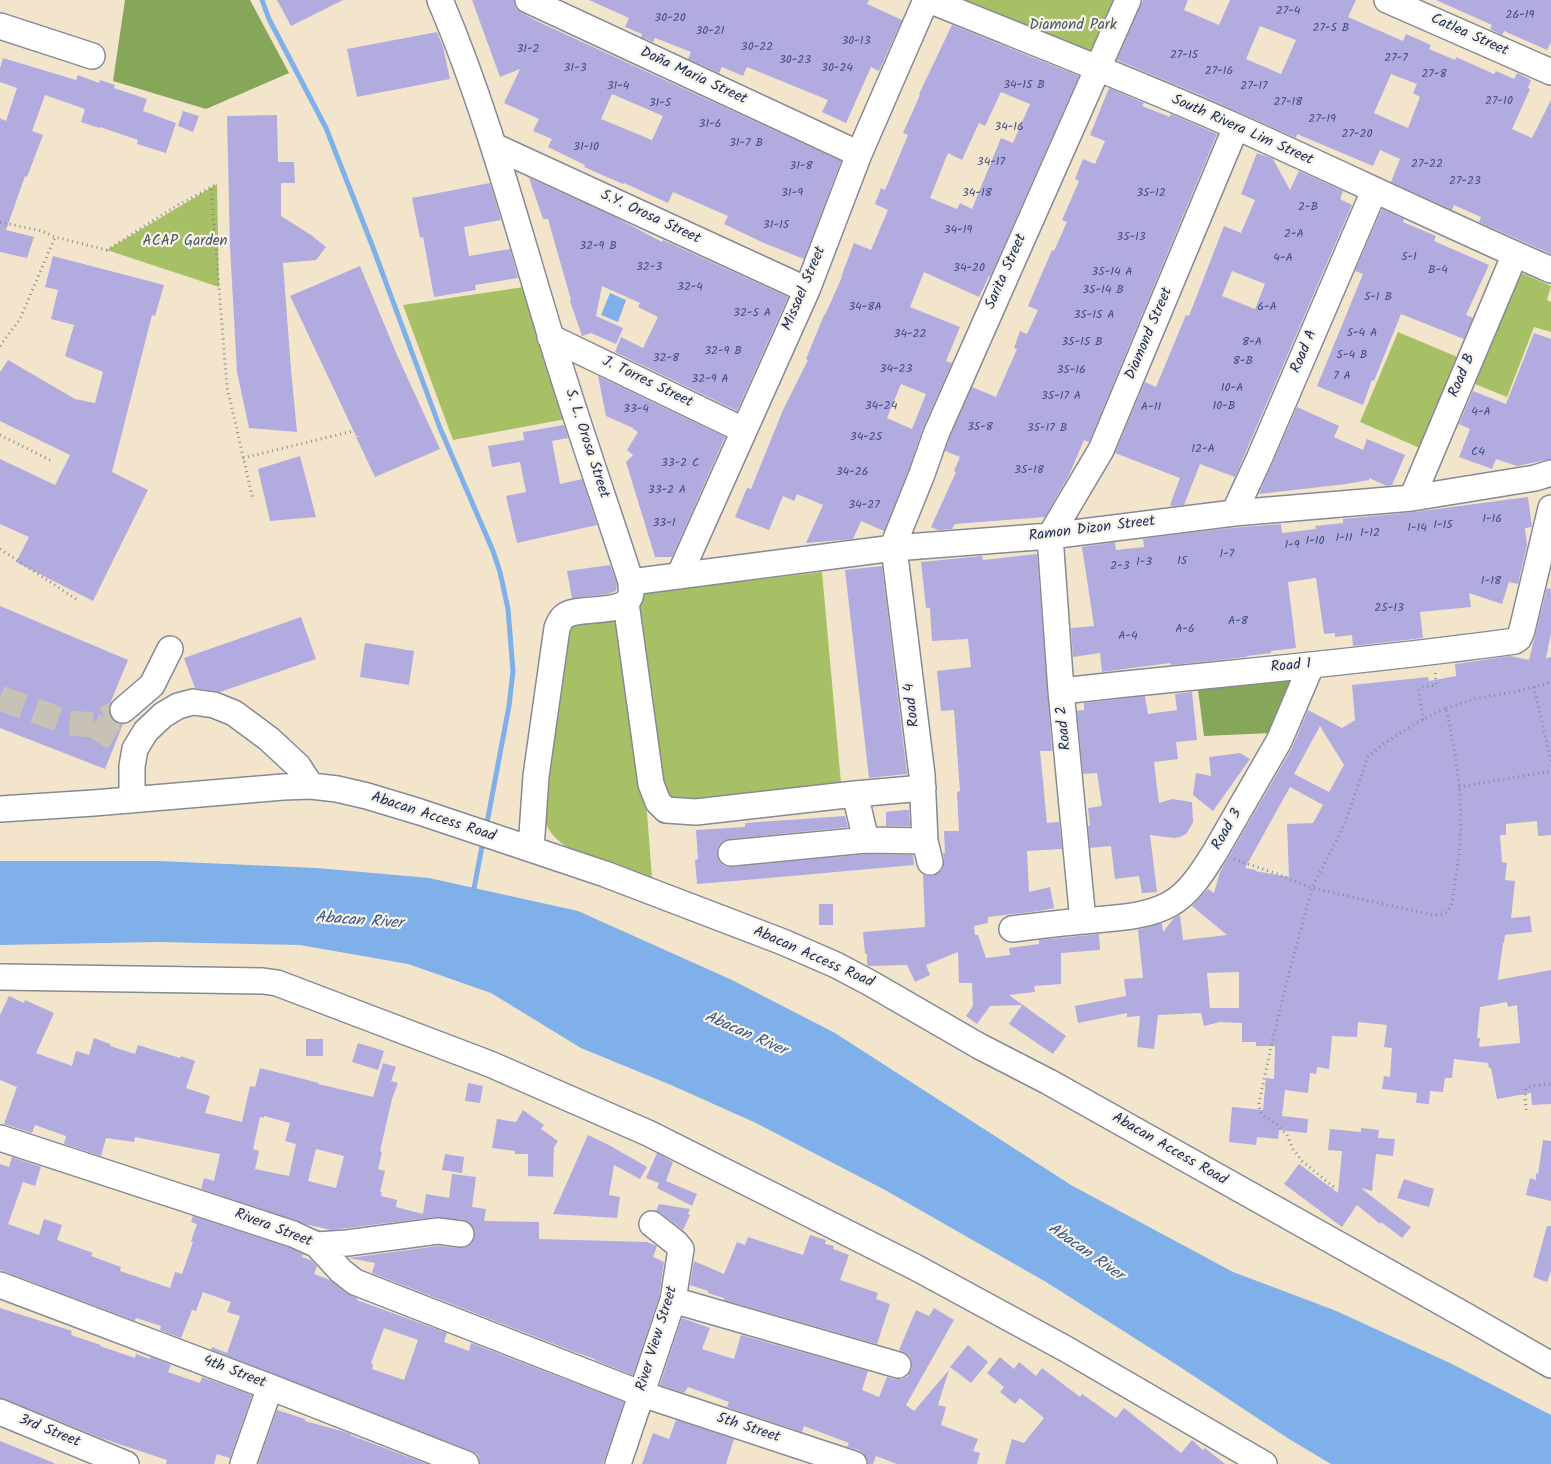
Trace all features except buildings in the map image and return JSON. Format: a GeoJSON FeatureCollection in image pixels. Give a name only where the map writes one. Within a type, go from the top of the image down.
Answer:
{"type":"FeatureCollection","features":[{"type":"Feature","properties":{"kind":"street","name":"S. L. Orosa Street"},"geometry":{"type":"LineString","coordinates":[[440,0],[494,146],[628,592],[650,784],[658,802],[666,810],[696,812],[855,794]]}},
{"type":"Feature","properties":{"kind":"street","name":"Doña Maria Street"},"geometry":{"type":"LineString","coordinates":[[528,0],[859,154]]}},
{"type":"Feature","properties":{"kind":"street","name":"Missael Street"},"geometry":{"type":"LineString","coordinates":[[679,576],[807,290],[859,154],[928,0]]}},
{"type":"Feature","properties":{"kind":"street","name":"South Rivera Lim Street"},"geometry":{"type":"LineString","coordinates":[[928,0],[1098,68],[1236,127],[1551,270]]}},
{"type":"Feature","properties":{"kind":"street","name":"Sarita Street"},"geometry":{"type":"LineString","coordinates":[[894,548],[896,535],[912,500],[936,434],[1128,0]]}},
{"type":"Feature","properties":{"kind":"street","name":"Catlea Street"},"geometry":{"type":"LineString","coordinates":[[1387,0],[1551,72]]}},
{"type":"Feature","properties":{"kind":"street"},"geometry":{"type":"LineString","coordinates":[[0,26],[92,56]]}},
{"type":"Feature","properties":{"kind":"street","name":"Diamond Street"},"geometry":{"type":"LineString","coordinates":[[1050,536],[1101,450],[1236,127]]}},
{"type":"Feature","properties":{"kind":"street","name":"S.Y. Orosa Street"},"geometry":{"type":"LineString","coordinates":[[494,146],[807,290]]}},
{"type":"Feature","properties":{"kind":"street","name":"Road A"},"geometry":{"type":"LineString","coordinates":[[1234,513],[1374,191]]}},
{"type":"Feature","properties":{"kind":"street","name":"Road B"},"geometry":{"type":"LineString","coordinates":[[1412,498],[1515,254]]}},
{"type":"Feature","properties":{"kind":"street","name":"J. Torres Street"},"geometry":{"type":"LineString","coordinates":[[550,336],[743,430]]}},
{"type":"Feature","properties":{"kind":"street","name":"Ramon Dizon Street"},"geometry":{"type":"LineString","coordinates":[[628,592],[679,576],[894,548],[1050,536],[1234,513],[1412,498],[1535,478],[1551,473]]}},
{"type":"Feature","properties":{"kind":"street","name":"Road 1"},"geometry":{"type":"LineString","coordinates":[[1061,691],[1191,676],[1433,653],[1515,641],[1519,638],[1551,508]]}},
{"type":"Feature","properties":{"kind":"street","name":"Road 2"},"geometry":{"type":"LineString","coordinates":[[1050,536],[1061,691],[1083,921]]}},
{"type":"Feature","properties":{"kind":"street","name":"Road 4"},"geometry":{"type":"LineString","coordinates":[[866,840],[928,852],[923,788],[894,548]]}},
{"type":"Feature","properties":{"kind":"street"},"geometry":{"type":"LineString","coordinates":[[520,846],[536,776],[557,628],[566,615],[610,608],[628,592]]}},
{"type":"Feature","properties":{"kind":"street"},"geometry":{"type":"LineString","coordinates":[[123,710],[152,685],[170,650]]}},
{"type":"Feature","properties":{"kind":"street","name":"Road 3"},"geometry":{"type":"LineString","coordinates":[[1012,929],[1128,916],[1155,910],[1170,904],[1185,893],[1204,870],[1279,741],[1310,666]]}},
{"type":"Feature","properties":{"kind":"street"},"geometry":{"type":"LineString","coordinates":[[132,800],[132,766],[126,744],[146,731],[163,715],[178,706],[193,702],[214,705],[234,713],[269,739],[298,766],[311,786]]}},
{"type":"Feature","properties":{"kind":"street","name":"Abacan Access Road"},"geometry":{"type":"LineString","coordinates":[[0,808],[311,786],[337,789],[420,812],[605,874],[783,942],[836,965],[979,1046],[1049,1082],[1466,1316],[1551,1366]]}},
{"type":"Feature","properties":{"kind":"street"},"geometry":{"type":"LineString","coordinates":[[732,853],[866,840],[855,794],[923,788]]}},
{"type":"Feature","properties":{"kind":"street"},"geometry":{"type":"LineString","coordinates":[[0,977],[263,981],[277,983],[490,1064],[648,1133],[915,1267],[1066,1349],[1264,1464]]}},
{"type":"Feature","properties":{"kind":"street","name":"Rivera Street"},"geometry":{"type":"LineString","coordinates":[[0,1138],[293,1234],[317,1245],[341,1271],[355,1282],[642,1394]]}},
{"type":"Feature","properties":{"kind":"street","name":"River View Street"},"geometry":{"type":"LineString","coordinates":[[618,1464],[673,1300],[680,1249],[676,1243],[652,1224]]}},
{"type":"Feature","properties":{"kind":"street"},"geometry":{"type":"LineString","coordinates":[[317,1245],[438,1232],[461,1234]]}},
{"type":"Feature","properties":{"kind":"street","name":"4th Street"},"geometry":{"type":"LineString","coordinates":[[0,1285],[270,1387],[466,1464]]}},
{"type":"Feature","properties":{"kind":"street"},"geometry":{"type":"LineString","coordinates":[[673,1300],[898,1365]]}},
{"type":"Feature","properties":{"kind":"street"},"geometry":{"type":"LineString","coordinates":[[243,1464],[270,1387]]}},
{"type":"Feature","properties":{"kind":"street","name":"5th Street"},"geometry":{"type":"LineString","coordinates":[[642,1394],[854,1464]]}},
{"type":"Feature","properties":{"kind":"street","name":"3rd Street"},"geometry":{"type":"LineString","coordinates":[[0,1412],[126,1464]]}},
{"type":"Feature","properties":{"kind":"path"},"geometry":{"type":"LineString","coordinates":[[0,222],[42,230],[55,237],[108,250],[176,206],[211,189],[217,184]]}},
{"type":"Feature","properties":{"kind":"path"},"geometry":{"type":"LineString","coordinates":[[211,189],[227,387],[253,500]]}},
{"type":"Feature","properties":{"kind":"path"},"geometry":{"type":"LineString","coordinates":[[0,346],[20,319],[55,237]]}},
{"type":"Feature","properties":{"kind":"path"},"geometry":{"type":"LineString","coordinates":[[243,458],[354,431]]}},
{"type":"Feature","properties":{"kind":"path"},"geometry":{"type":"LineString","coordinates":[[0,435],[50,460]]}},
{"type":"Feature","properties":{"kind":"path"},"geometry":{"type":"LineString","coordinates":[[0,549],[79,601]]}},
{"type":"Feature","properties":{"kind":"path"},"geometry":{"type":"LineString","coordinates":[[1423,720],[1420,688],[1434,686],[1437,683],[1433,653]]}},
{"type":"Feature","properties":{"kind":"path"},"geometry":{"type":"LineString","coordinates":[[1334,1188],[1302,1160],[1293,1149],[1286,1135],[1275,1123],[1260,1112],[1259,1103],[1270,1051],[1312,888],[1344,825],[1368,757],[1374,751],[1423,720],[1446,708],[1474,699],[1519,691],[1551,682]]}},
{"type":"Feature","properties":{"kind":"path"},"geometry":{"type":"LineString","coordinates":[[1534,687],[1551,762]]}},
{"type":"Feature","properties":{"kind":"path"},"geometry":{"type":"LineString","coordinates":[[1215,852],[1312,888],[1432,915],[1448,912],[1452,903],[1460,842],[1459,787],[1455,750],[1446,708]]}},
{"type":"Feature","properties":{"kind":"path"},"geometry":{"type":"LineString","coordinates":[[1545,734],[1551,733]]}},
{"type":"Feature","properties":{"kind":"path"},"geometry":{"type":"LineString","coordinates":[[1459,787],[1551,771]]}},
{"type":"Feature","properties":{"kind":"path"},"geometry":{"type":"LineString","coordinates":[[1526,1110],[1526,1089],[1531,1086],[1551,1084]]}},
{"type":"Feature","properties":{"kind":"green space"},"geometry":{"type":"Polygon","coordinates":[[[125,0],[250,0],[289,73],[206,109],[113,81],[125,0]]]}},
{"type":"Feature","properties":{"kind":"green space","name":"Diamond Park"},"geometry":{"type":"Polygon","coordinates":[[[952,0],[1114,0],[1094,45],[1086,55],[952,0]]]}},
{"type":"Feature","properties":{"kind":"green space","name":"ACAP Garden"},"geometry":{"type":"Polygon","coordinates":[[[217,184],[219,287],[107,250],[217,184]]]}},
{"type":"Feature","properties":{"kind":"green space"},"geometry":{"type":"Polygon","coordinates":[[[1521,274],[1551,286],[1547,300],[1551,302],[1551,332],[1534,327],[1507,397],[1470,382],[1517,275],[1521,274]]]}},
{"type":"Feature","properties":{"kind":"green space"},"geometry":{"type":"Polygon","coordinates":[[[524,287],[566,419],[453,440],[403,305],[524,287]]]}},
{"type":"Feature","properties":{"kind":"green space"},"geometry":{"type":"Polygon","coordinates":[[[1398,332],[1460,358],[1422,449],[1360,422],[1398,332]]]}},
{"type":"Feature","properties":{"kind":"green space"},"geometry":{"type":"Polygon","coordinates":[[[822,572],[841,783],[678,802],[664,798],[637,594],[822,572]]]}},
{"type":"Feature","properties":{"kind":"green space"},"geometry":{"type":"Polygon","coordinates":[[[611,620],[617,622],[625,632],[647,813],[652,878],[567,847],[551,832],[542,812],[568,624],[611,620]]]}},
{"type":"Feature","properties":{"kind":"green space"},"geometry":{"type":"Polygon","coordinates":[[[1293,678],[1272,733],[1204,736],[1197,682],[1293,678]]]}},
{"type":"Feature","properties":{"kind":"water"},"geometry":{"type":"Polygon","coordinates":[[[610,293],[626,300],[618,322],[601,315],[610,293]]]}},
{"type":"Feature","properties":{"kind":"water","name":"Abacan River"},"geometry":{"type":"Polygon","coordinates":[[[0,861],[159,861],[317,868],[429,878],[578,911],[732,980],[835,1033],[1071,1185],[1233,1272],[1334,1310],[1450,1363],[1551,1415],[1551,1464],[1331,1464],[1289,1439],[1046,1282],[885,1190],[756,1123],[581,1048],[491,993],[408,964],[300,945],[157,942],[0,945],[0,861]]]}},
{"type":"Feature","properties":{"kind":"waterway"},"geometry":{"type":"LineString","coordinates":[[262,0],[269,19],[326,128],[440,428],[493,551],[500,572],[508,609],[513,671],[509,706],[486,828]]}},
{"type":"Feature","properties":{"kind":"waterway"},"geometry":{"type":"LineString","coordinates":[[473,894],[483,841]]}},
{"type":"Feature","properties":{"kind":"tunnel"},"geometry":{"type":"LineString","coordinates":[[0,698],[69,723],[93,725],[123,710]]}},
{"type":"Feature","properties":{"kind":"tunnel"},"geometry":{"type":"LineString","coordinates":[[93,725],[117,740]]}}]}
